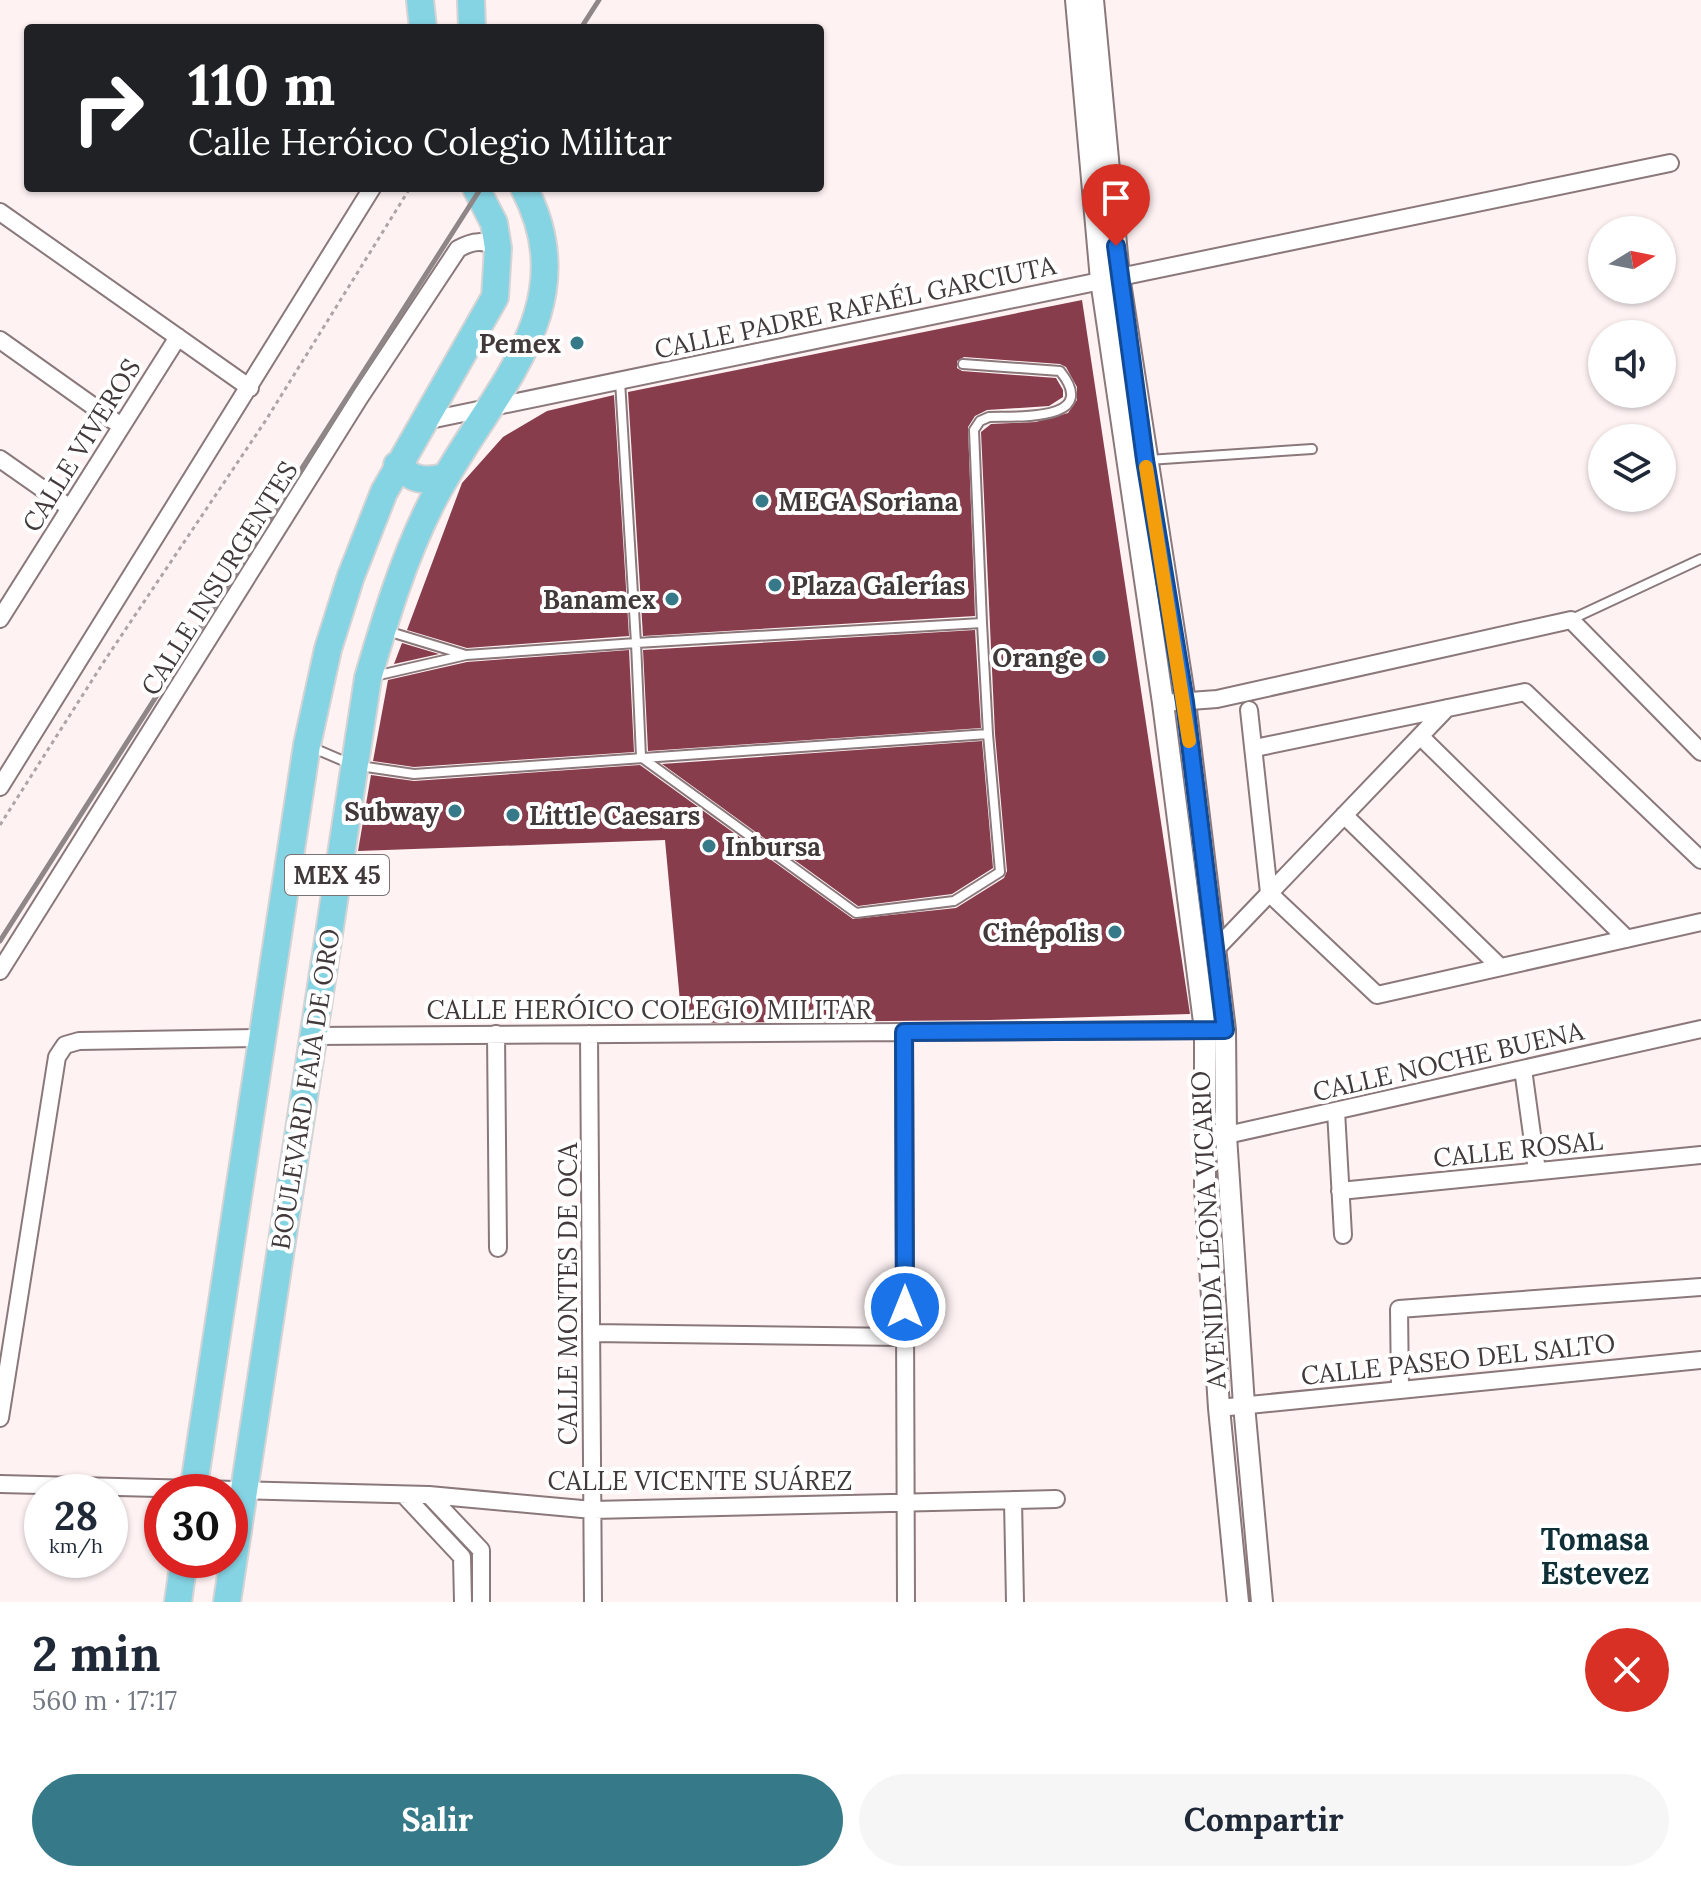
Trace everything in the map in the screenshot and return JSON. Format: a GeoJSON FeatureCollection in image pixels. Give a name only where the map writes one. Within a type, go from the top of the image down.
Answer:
{"type":"FeatureCollection","features":[{"type":"Feature","properties":{"kind":"main road"},"geometry":{"type":"LineString","coordinates":[[420,0],[423,24]]}},
{"type":"Feature","properties":{"kind":"main road"},"geometry":{"type":"LineString","coordinates":[[471,0],[472,24]]}},
{"type":"Feature","properties":{"kind":"main road","name":"BOULEVARD FAJA DE ORO"},"geometry":{"type":"LineString","coordinates":[[245,1474],[368,678],[382,629],[428,509],[444,477],[532,333],[541,312],[547,276],[545,243],[536,211],[526,192]]}},
{"type":"Feature","properties":{"kind":"main road","name":"BOULEVARD FAJA DE ORO"},"geometry":{"type":"LineString","coordinates":[[196,1474],[307,745],[328,649],[351,576],[397,465],[495,297],[498,248],[485,193]]}},
{"type":"Feature","properties":{"kind":"main road"},"geometry":{"type":"LineString","coordinates":[[397,465],[408,476],[427,481],[444,477]]}},
{"type":"Feature","properties":{"kind":"main road"},"geometry":{"type":"LineString","coordinates":[[178,1602],[181,1578]]}},
{"type":"Feature","properties":{"kind":"main road","name":"BOULEVARD FAJA DE ORO"},"geometry":{"type":"LineString","coordinates":[[227,1602],[230,1578]]}},
{"type":"Feature","properties":{"kind":"street","name":"AVENIDA LEONA VICARIO"},"geometry":{"type":"LineString","coordinates":[[1076,0],[1136,461],[1163,703],[1215,1030],[1262,1602]]}},
{"type":"Feature","properties":{"kind":"street","name":"AVENIDA LEONA VICARIO"},"geometry":{"type":"LineString","coordinates":[[1093,0],[1110,278]]}},
{"type":"Feature","properties":{"kind":"street","name":"CALLE PADRE RAFAÉL GARCIUTA"},"geometry":{"type":"LineString","coordinates":[[425,421],[1670,163]]}},
{"type":"Feature","properties":{"kind":"street"},"geometry":{"type":"LineString","coordinates":[[0,787],[370,192]]}},
{"type":"Feature","properties":{"kind":"street"},"geometry":{"type":"LineString","coordinates":[[0,212],[250,388]]}},
{"type":"Feature","properties":{"kind":"street","name":"CALLE INSURGENTES"},"geometry":{"type":"LineString","coordinates":[[0,971],[360,397],[458,249],[471,242],[486,241],[498,248]]}},
{"type":"Feature","properties":{"kind":"street","name":"CALLE VIVEROS"},"geometry":{"type":"LineString","coordinates":[[0,619],[178,337]]}},
{"type":"Feature","properties":{"kind":"street"},"geometry":{"type":"LineString","coordinates":[[0,340],[121,426]]}},
{"type":"Feature","properties":{"kind":"street"},"geometry":{"type":"LineString","coordinates":[[0,459],[70,508]]}},
{"type":"Feature","properties":{"kind":"street","name":"AVENIDA LEONA VICARIO"},"geometry":{"type":"LineString","coordinates":[[1136,461],[1185,702],[1215,950],[1215,1030],[1205,1140],[1219,1408],[1238,1602]]}},
{"type":"Feature","properties":{"kind":"street"},"geometry":{"type":"LineString","coordinates":[[0,584],[16,595]]}},
{"type":"Feature","properties":{"kind":"street"},"geometry":{"type":"LineString","coordinates":[[1163,703],[1217,699],[1571,620],[1701,752]]}},
{"type":"Feature","properties":{"kind":"street"},"geometry":{"type":"LineString","coordinates":[[1255,748],[1525,692],[1701,860]]}},
{"type":"Feature","properties":{"kind":"street"},"geometry":{"type":"LineString","coordinates":[[1215,950],[1447,708]]}},
{"type":"Feature","properties":{"kind":"street"},"geometry":{"type":"LineString","coordinates":[[1249,710],[1269,893],[1377,995],[1701,922]]}},
{"type":"Feature","properties":{"kind":"street"},"geometry":{"type":"LineString","coordinates":[[1420,736],[1627,939]]}},
{"type":"Feature","properties":{"kind":"street"},"geometry":{"type":"LineString","coordinates":[[1344,815],[1500,967]]}},
{"type":"Feature","properties":{"kind":"street","name":"CALLE NOCHE BUENA"},"geometry":{"type":"LineString","coordinates":[[1205,1140],[1701,1029]]}},
{"type":"Feature","properties":{"kind":"street","name":"CALLE HERÓICO COLEGIO MILITAR"},"geometry":{"type":"LineString","coordinates":[[313,1036],[1215,1030]]}},
{"type":"Feature","properties":{"kind":"street"},"geometry":{"type":"LineString","coordinates":[[904,1032],[906,1602]]}},
{"type":"Feature","properties":{"kind":"street"},"geometry":{"type":"LineString","coordinates":[[496,1034],[498,1248]]}},
{"type":"Feature","properties":{"kind":"street","name":"CALLE MONTES DE OCA"},"geometry":{"type":"LineString","coordinates":[[589,1034],[593,1602]]}},
{"type":"Feature","properties":{"kind":"street"},"geometry":{"type":"LineString","coordinates":[[0,1418],[57,1057],[65,1045],[79,1041],[262,1038]]}},
{"type":"Feature","properties":{"kind":"street"},"geometry":{"type":"LineString","coordinates":[[1523,1069],[1537,1171]]}},
{"type":"Feature","properties":{"kind":"street"},"geometry":{"type":"LineString","coordinates":[[1336,1111],[1343,1235]]}},
{"type":"Feature","properties":{"kind":"street","name":"CALLE ROSAL"},"geometry":{"type":"LineString","coordinates":[[1340,1191],[1701,1155]]}},
{"type":"Feature","properties":{"kind":"street"},"geometry":{"type":"LineString","coordinates":[[1400,1389],[1399,1309],[1701,1287]]}},
{"type":"Feature","properties":{"kind":"street"},"geometry":{"type":"LineString","coordinates":[[591,1333],[905,1337]]}},
{"type":"Feature","properties":{"kind":"street","name":"CALLE PASEO DEL SALTO"},"geometry":{"type":"LineString","coordinates":[[1219,1408],[1701,1360]]}},
{"type":"Feature","properties":{"kind":"street","name":"CALLE VICENTE SUÁREZ"},"geometry":{"type":"LineString","coordinates":[[0,1484],[144,1488]]}},
{"type":"Feature","properties":{"kind":"street","name":"CALLE VICENTE SUÁREZ"},"geometry":{"type":"LineString","coordinates":[[248,1489],[429,1495],[593,1510],[1056,1499]]}},
{"type":"Feature","properties":{"kind":"street"},"geometry":{"type":"LineString","coordinates":[[404,1495],[462,1557],[463,1602]]}},
{"type":"Feature","properties":{"kind":"street"},"geometry":{"type":"LineString","coordinates":[[429,1495],[481,1550],[481,1602]]}},
{"type":"Feature","properties":{"kind":"street"},"geometry":{"type":"LineString","coordinates":[[1228,1499],[1252,1497]]}},
{"type":"Feature","properties":{"kind":"street"},"geometry":{"type":"LineString","coordinates":[[1013,1500],[1015,1602]]}},
{"type":"Feature","properties":{"kind":"lane"},"geometry":{"type":"LineString","coordinates":[[641,757],[856,913],[954,901],[1000,872],[988,734],[974,430],[980,421],[989,417],[1050,414],[1070,402],[1071,392],[1069,382],[1060,371],[963,364]]}},
{"type":"Feature","properties":{"kind":"lane"},"geometry":{"type":"LineString","coordinates":[[620,380],[641,757]]}},
{"type":"Feature","properties":{"kind":"lane"},"geometry":{"type":"LineString","coordinates":[[1136,461],[1312,449]]}},
{"type":"Feature","properties":{"kind":"lane"},"geometry":{"type":"LineString","coordinates":[[1571,620],[1701,559]]}},
{"type":"Feature","properties":{"kind":"lane"},"geometry":{"type":"LineString","coordinates":[[368,678],[466,655],[982,623]]}},
{"type":"Feature","properties":{"kind":"lane"},"geometry":{"type":"LineString","coordinates":[[382,629],[466,655]]}},
{"type":"Feature","properties":{"kind":"lane"},"geometry":{"type":"LineString","coordinates":[[307,745],[353,765],[414,774],[988,734]]}},
{"type":"Feature","properties":{"kind":"path"},"geometry":{"type":"LineString","coordinates":[[0,825],[105,660],[266,420],[408,192]]}},
{"type":"Feature","properties":{"kind":"building","name":"Plaza Galerías"},"geometry":{"type":"Polygon","coordinates":[[[1082,300],[1190,1014],[990,1020],[682,1023],[665,840],[358,851],[371,775],[414,781],[640,765],[853,919],[956,908],[1004,878],[1007,871],[995,734],[981,432],[991,424],[1036,422],[1068,413],[1077,400],[1077,387],[1066,367],[1060,364],[964,357],[957,361],[957,368],[962,371],[1056,378],[1063,390],[1063,397],[1049,406],[987,410],[975,416],[968,427],[975,616],[643,636],[628,392],[1082,300]]]}},
{"type":"Feature","properties":{"kind":"building"},"geometry":{"type":"Polygon","coordinates":[[[614,395],[629,636],[467,648],[407,630],[462,483],[503,437],[547,411],[614,395]]]}},
{"type":"Feature","properties":{"kind":"building"},"geometry":{"type":"Polygon","coordinates":[[[975,630],[981,728],[648,751],[643,650],[975,630]]]}},
{"type":"Feature","properties":{"kind":"building"},"geometry":{"type":"Polygon","coordinates":[[[402,643],[439,654],[394,664],[402,643]]]}},
{"type":"Feature","properties":{"kind":"building"},"geometry":{"type":"Polygon","coordinates":[[[629,650],[634,752],[414,767],[373,761],[388,680],[467,662],[629,650]]]}},
{"type":"Feature","properties":{"kind":"building"},"geometry":{"type":"Polygon","coordinates":[[[982,741],[993,868],[952,894],[858,906],[662,764],[982,741]]]}},
{"type":"Feature","properties":{"kind":"railway"},"geometry":{"type":"LineString","coordinates":[[584,24],[599,0]]}},
{"type":"Feature","properties":{"kind":"railway"},"geometry":{"type":"LineString","coordinates":[[0,941],[478,192]]}},
{"type":"Feature","properties":{"kind":"slow traffic"},"geometry":{"type":"LineString","coordinates":[[1146,467],[1189,741]]}},
{"type":"Feature","properties":{"kind":"place","name":"Pemex"},"geometry":{"type":"Point","coordinates":[577,343]}},
{"type":"Feature","properties":{"kind":"place","name":"MEGA Soriana"},"geometry":{"type":"Point","coordinates":[762,501]}},
{"type":"Feature","properties":{"kind":"place","name":"Plaza Galerías"},"geometry":{"type":"Point","coordinates":[775,585]}},
{"type":"Feature","properties":{"kind":"place","name":"Banamex"},"geometry":{"type":"Point","coordinates":[672,599]}},
{"type":"Feature","properties":{"kind":"place","name":"Orange"},"geometry":{"type":"Point","coordinates":[1099,657]}},
{"type":"Feature","properties":{"kind":"place","name":"Subway"},"geometry":{"type":"Point","coordinates":[455,811]}},
{"type":"Feature","properties":{"kind":"place","name":"Little Caesars"},"geometry":{"type":"Point","coordinates":[513,815]}},
{"type":"Feature","properties":{"kind":"place","name":"Inbursa"},"geometry":{"type":"Point","coordinates":[709,846]}},
{"type":"Feature","properties":{"kind":"place","name":"Cinépolis"},"geometry":{"type":"Point","coordinates":[1115,932]}},
{"type":"Feature","properties":{"kind":"district","name":"Tomasa Estevez"},"geometry":{"type":"Point","coordinates":[1595,1556]}},
{"type":"Feature","properties":{"kind":"route"},"geometry":{"type":"LineString","coordinates":[[905,1307],[904,1032],[1225,1030],[1185,702],[1145,460],[1116,246]]}}]}
